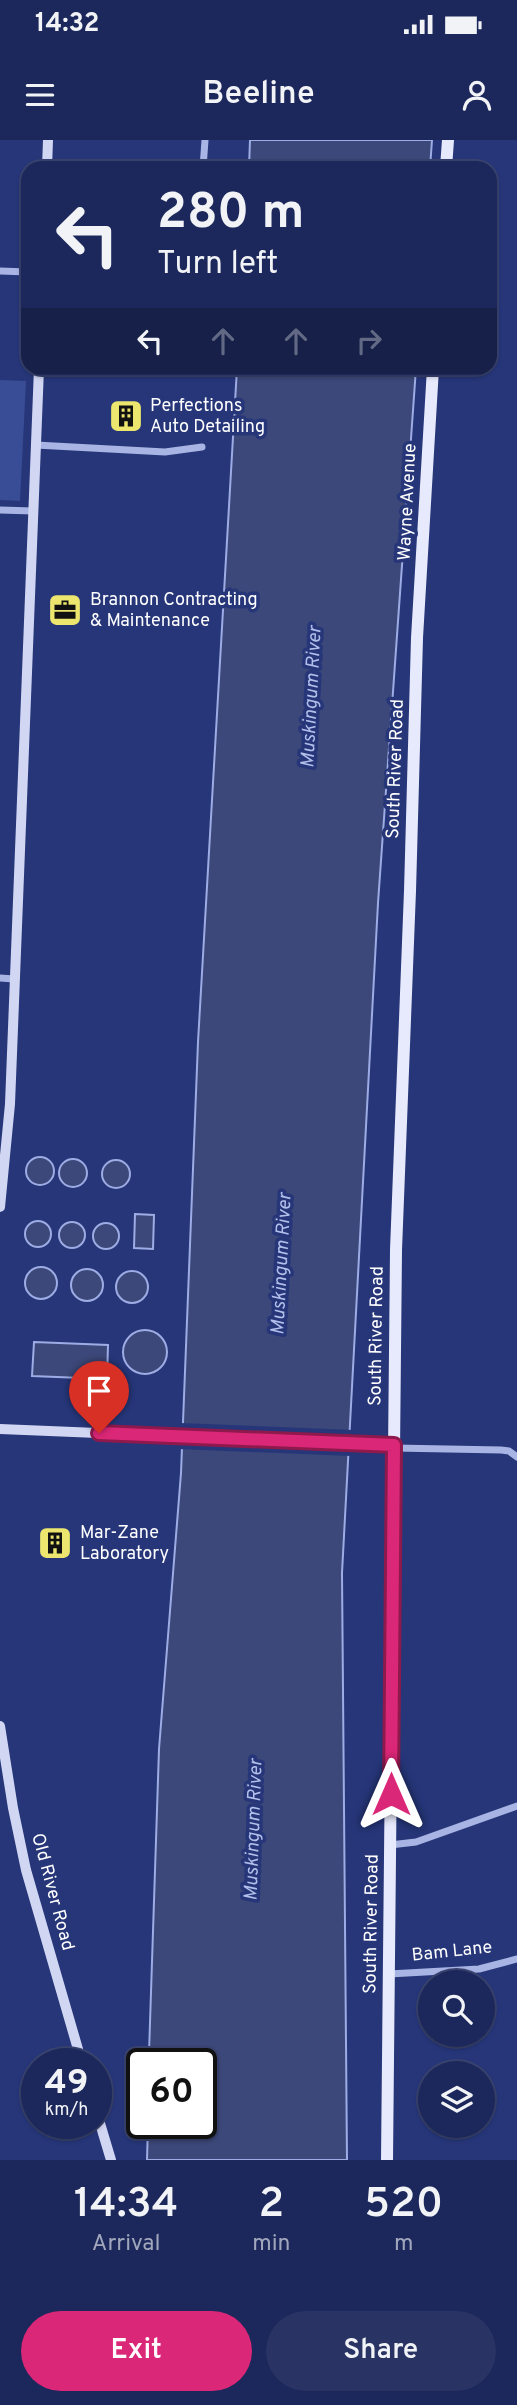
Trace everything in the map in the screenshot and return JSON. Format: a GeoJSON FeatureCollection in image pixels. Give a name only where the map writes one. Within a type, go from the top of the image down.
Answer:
{"type":"FeatureCollection","features":[{"type":"Feature","properties":{"kind":"main road"},"geometry":{"type":"LineString","coordinates":[[446,161],[448,140]]}},
{"type":"Feature","properties":{"kind":"main road","name":"Wayne Avenue"},"geometry":{"type":"LineString","coordinates":[[417,638],[433,375]]}},
{"type":"Feature","properties":{"kind":"main road","name":"South River Road"},"geometry":{"type":"LineString","coordinates":[[387,2160],[396,1250],[417,638]]}},
{"type":"Feature","properties":{"kind":"street"},"geometry":{"type":"LineString","coordinates":[[47,161],[48,140]]}},
{"type":"Feature","properties":{"kind":"street"},"geometry":{"type":"LineString","coordinates":[[204,161],[205,140]]}},
{"type":"Feature","properties":{"kind":"street"},"geometry":{"type":"LineString","coordinates":[[0,271],[21,272]]}},
{"type":"Feature","properties":{"kind":"street"},"geometry":{"type":"LineString","coordinates":[[0,1207],[10,1104],[39,375]]}},
{"type":"Feature","properties":{"kind":"street"},"geometry":{"type":"LineString","coordinates":[[36,445],[165,452],[202,447]]}},
{"type":"Feature","properties":{"kind":"street"},"geometry":{"type":"LineString","coordinates":[[0,510],[33,511]]}},
{"type":"Feature","properties":{"kind":"street"},"geometry":{"type":"LineString","coordinates":[[0,978],[15,979]]}},
{"type":"Feature","properties":{"kind":"street"},"geometry":{"type":"LineString","coordinates":[[0,1429],[501,1450],[509,1451],[517,1457]]}},
{"type":"Feature","properties":{"kind":"street","name":"Old River Road"},"geometry":{"type":"LineString","coordinates":[[0,1726],[26,1870],[78,2048]]}},
{"type":"Feature","properties":{"kind":"street"},"geometry":{"type":"LineString","coordinates":[[390,1845],[416,1842],[517,1806]]}},
{"type":"Feature","properties":{"kind":"street","name":"Bam Lane"},"geometry":{"type":"LineString","coordinates":[[389,1974],[479,1969],[517,1959]]}},
{"type":"Feature","properties":{"kind":"street"},"geometry":{"type":"LineString","coordinates":[[105,2139],[111,2160]]}},
{"type":"Feature","properties":{"kind":"shaded area"},"geometry":{"type":"Polygon","coordinates":[[[0,380],[26,381],[20,501],[0,500],[0,380]]]}},
{"type":"Feature","properties":{"kind":"water"},"geometry":{"type":"Polygon","coordinates":[[[250,140],[432,140],[430,161],[249,161],[250,140]]]}},
{"type":"Feature","properties":{"kind":"water","name":"Muskingum River"},"geometry":{"type":"Polygon","coordinates":[[[237,375],[416,375],[378,903],[342,1573],[347,2160],[147,2160],[148,2139],[217,2139],[217,2048],[149,2048],[159,1749],[181,1473],[198,1042],[237,375]]]}},
{"type":"Feature","properties":{"kind":"water"},"geometry":{"type":"Polygon","coordinates":[[[40,1157],[50,1161],[54,1171],[50,1181],[40,1185],[30,1181],[26,1171],[30,1161],[40,1157]]]}},
{"type":"Feature","properties":{"kind":"water"},"geometry":{"type":"Polygon","coordinates":[[[73,1159],[83,1163],[87,1173],[83,1183],[73,1187],[63,1183],[59,1173],[63,1163],[73,1159]]]}},
{"type":"Feature","properties":{"kind":"water"},"geometry":{"type":"Polygon","coordinates":[[[116,1160],[126,1164],[130,1174],[126,1184],[116,1188],[106,1184],[102,1174],[106,1164],[116,1160]]]}},
{"type":"Feature","properties":{"kind":"water"},"geometry":{"type":"Polygon","coordinates":[[[135,1214],[154,1215],[153,1249],[134,1248],[135,1214]]]}},
{"type":"Feature","properties":{"kind":"water"},"geometry":{"type":"Polygon","coordinates":[[[38,1221],[47,1225],[51,1234],[47,1243],[38,1247],[29,1243],[25,1234],[29,1225],[38,1221]]]}},
{"type":"Feature","properties":{"kind":"water"},"geometry":{"type":"Polygon","coordinates":[[[72,1222],[81,1226],[85,1235],[81,1244],[72,1248],[63,1244],[59,1235],[63,1226],[72,1222]]]}},
{"type":"Feature","properties":{"kind":"water"},"geometry":{"type":"Polygon","coordinates":[[[106,1223],[115,1227],[119,1236],[115,1245],[106,1249],[97,1245],[93,1236],[97,1227],[106,1223]]]}},
{"type":"Feature","properties":{"kind":"water"},"geometry":{"type":"Polygon","coordinates":[[[41,1267],[53,1271],[57,1283],[53,1295],[41,1299],[29,1295],[25,1283],[29,1271],[41,1267]]]}},
{"type":"Feature","properties":{"kind":"water"},"geometry":{"type":"Polygon","coordinates":[[[87,1269],[99,1273],[103,1285],[99,1297],[87,1301],[75,1297],[71,1285],[75,1273],[87,1269]]]}},
{"type":"Feature","properties":{"kind":"water"},"geometry":{"type":"Polygon","coordinates":[[[132,1271],[144,1275],[148,1287],[144,1299],[132,1303],[120,1299],[116,1287],[120,1275],[132,1271]]]}},
{"type":"Feature","properties":{"kind":"water"},"geometry":{"type":"Polygon","coordinates":[[[145,1330],[154,1331],[161,1336],[166,1343],[166,1361],[161,1368],[154,1373],[145,1374],[136,1373],[129,1368],[124,1361],[123,1352],[124,1343],[129,1336],[136,1331],[145,1330]]]}},
{"type":"Feature","properties":{"kind":"water"},"geometry":{"type":"Polygon","coordinates":[[[34,1342],[108,1345],[107,1379],[32,1376],[34,1342]]]}},
{"type":"Feature","properties":{"kind":"pier"},"geometry":{"type":"Polygon","coordinates":[[[180,1423],[353,1430],[351,1456],[178,1449],[180,1423]]]}},
{"type":"Feature","properties":{"kind":"place","name":"Perfections Auto Detailing"},"geometry":{"type":"Point","coordinates":[126,416]}},
{"type":"Feature","properties":{"kind":"place","name":"Brannon Contracting & Maintenance"},"geometry":{"type":"Point","coordinates":[65,610]}},
{"type":"Feature","properties":{"kind":"place","name":"Mar-Zane Laboratory"},"geometry":{"type":"Point","coordinates":[55,1543]}},
{"type":"Feature","properties":{"kind":"route"},"geometry":{"type":"LineString","coordinates":[[99,1433],[394,1445],[391,1794]]}}]}
